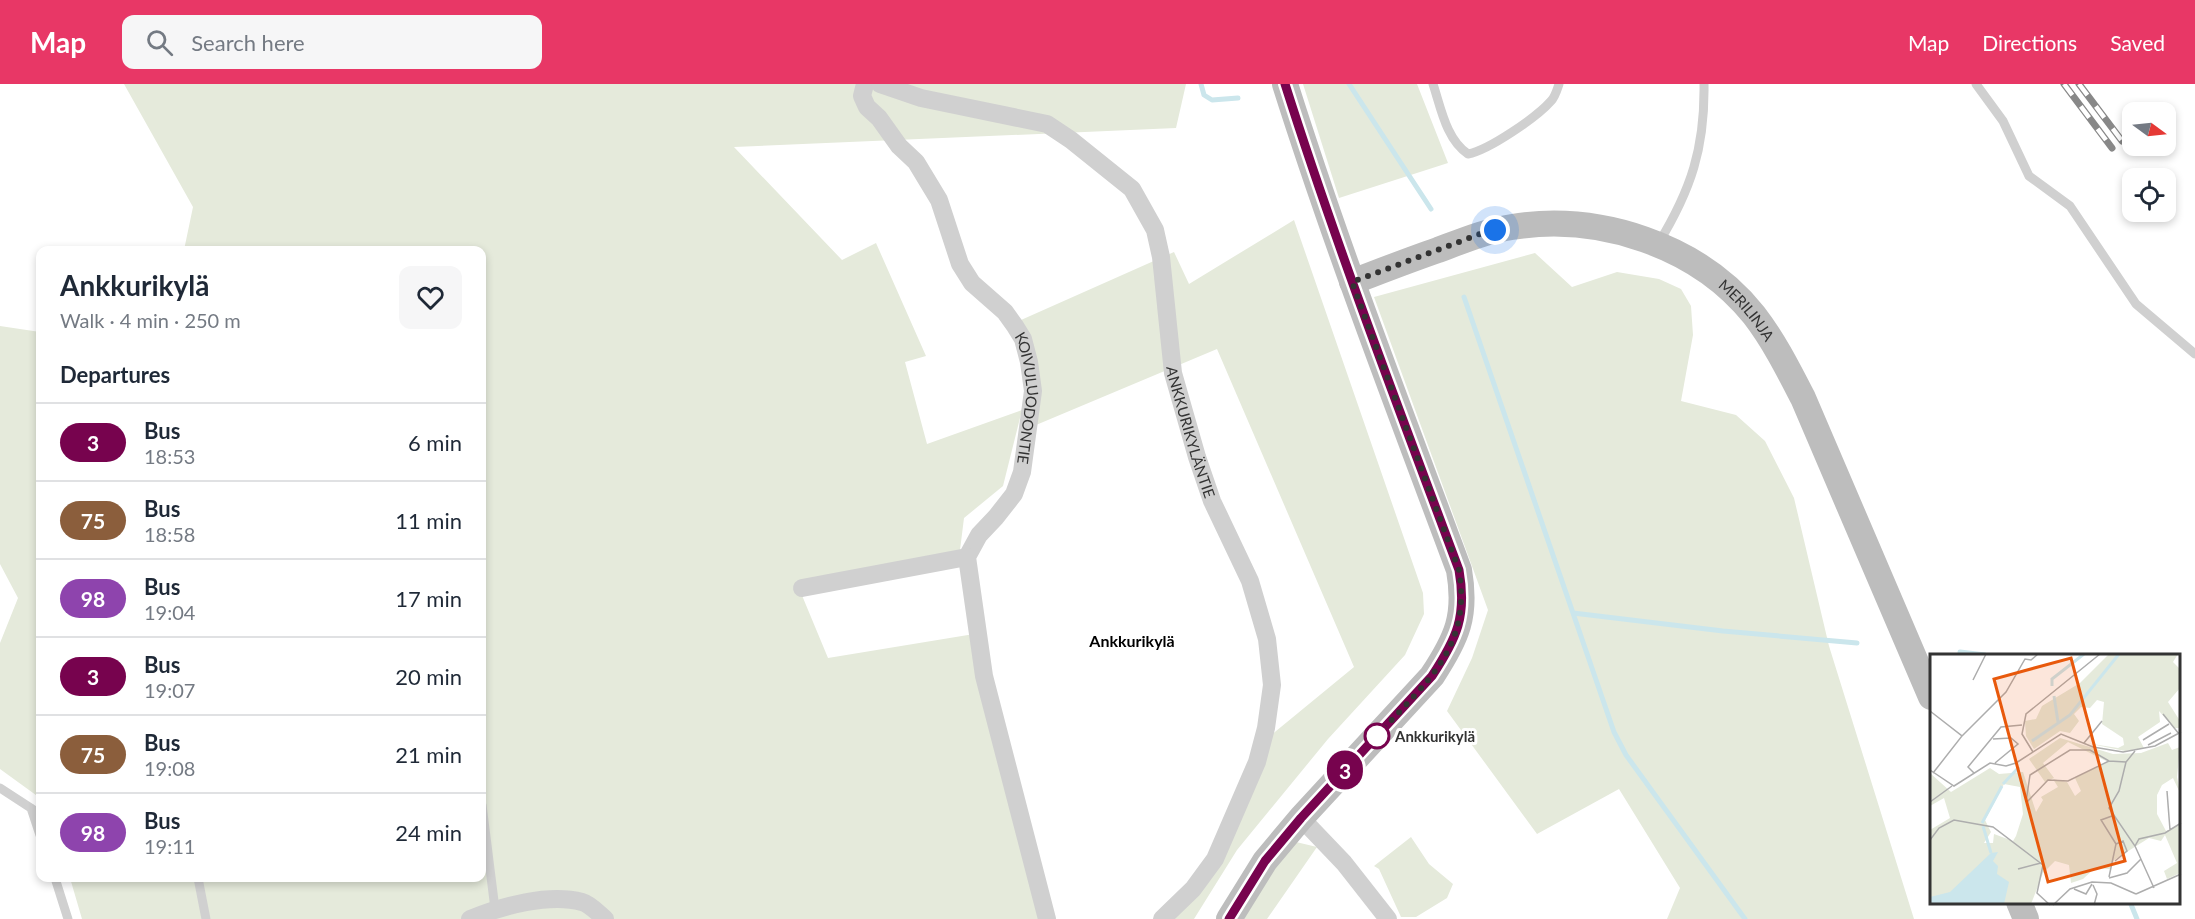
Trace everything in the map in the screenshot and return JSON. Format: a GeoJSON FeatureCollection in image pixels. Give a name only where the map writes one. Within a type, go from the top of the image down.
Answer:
{"type":"FeatureCollection","features":[{"type":"Feature","properties":{"kind":"street","name":"KOIVULUODONTIE"},"geometry":{"type":"LineString","coordinates":[[865,84],[862,96],[867,106],[879,118],[899,146],[916,162],[939,200],[960,264],[972,283],[1010,319],[1023,339],[1029,362],[1033,390],[1022,472],[1014,494],[996,518],[979,535],[967,557]]}},
{"type":"Feature","properties":{"kind":"street","name":"ANKKURIKYLÄNTIE"},"geometry":{"type":"LineString","coordinates":[[880,84],[921,98],[1047,124],[1071,140],[1132,189],[1155,230],[1161,257],[1173,373],[1212,501],[1250,581],[1267,639],[1272,686],[1266,728],[1257,762],[1215,859],[1193,889],[1162,919]]}},
{"type":"Feature","properties":{"kind":"street"},"geometry":{"type":"LineString","coordinates":[[1229,919],[1265,861],[1301,818],[1432,676],[1449,649],[1462,609],[1459,570],[1352,282],[1312,170],[1285,84]]}},
{"type":"Feature","properties":{"kind":"street","name":"MERILINJA"},"geometry":{"type":"LineString","coordinates":[[1352,282],[1480,234],[1510,227],[1563,223],[1594,226],[1658,244],[1712,275],[1753,314],[1768,334],[1803,398],[1930,695]]}},
{"type":"Feature","properties":{"kind":"street"},"geometry":{"type":"LineString","coordinates":[[802,588],[967,557],[984,676],[1047,919]]}},
{"type":"Feature","properties":{"kind":"street"},"geometry":{"type":"LineString","coordinates":[[1301,818],[1344,863],[1388,919]]}},
{"type":"Feature","properties":{"kind":"street"},"geometry":{"type":"LineString","coordinates":[[470,919],[495,909],[549,900],[584,902],[605,919]]}},
{"type":"Feature","properties":{"kind":"street"},"geometry":{"type":"LineString","coordinates":[[2019,904],[2026,919]]}},
{"type":"Feature","properties":{"kind":"lane"},"geometry":{"type":"LineString","coordinates":[[1433,84],[1448,129],[1458,147],[1468,154],[1480,152],[1534,116],[1553,99],[1559,84]]}},
{"type":"Feature","properties":{"kind":"lane"},"geometry":{"type":"LineString","coordinates":[[1658,244],[1678,211],[1700,152],[1704,126],[1704,84]]}},
{"type":"Feature","properties":{"kind":"lane"},"geometry":{"type":"LineString","coordinates":[[1976,84],[2003,121],[2029,176],[2070,206],[2136,304],[2195,354]]}},
{"type":"Feature","properties":{"kind":"lane"},"geometry":{"type":"LineString","coordinates":[[0,788],[36,811]]}},
{"type":"Feature","properties":{"kind":"lane"},"geometry":{"type":"LineString","coordinates":[[31,808],[36,823]]}},
{"type":"Feature","properties":{"kind":"lane"},"geometry":{"type":"LineString","coordinates":[[486,837],[495,909]]}},
{"type":"Feature","properties":{"kind":"lane"},"geometry":{"type":"LineString","coordinates":[[56,882],[68,919]]}},
{"type":"Feature","properties":{"kind":"lane"},"geometry":{"type":"LineString","coordinates":[[199,882],[206,919]]}},
{"type":"Feature","properties":{"kind":"shaded area"},"geometry":{"type":"Polygon","coordinates":[[[124,84],[1186,84],[1176,128],[734,147],[842,260],[876,243],[926,356],[905,362],[927,444],[1022,410],[1003,486],[964,518],[960,550],[796,581],[828,658],[974,634],[1040,919],[82,919],[71,882],[486,882],[486,246],[185,246],[193,207],[124,84]]]}},
{"type":"Feature","properties":{"kind":"shaded area"},"geometry":{"type":"Polygon","coordinates":[[[1303,84],[1417,84],[1448,163],[1339,198],[1303,84]]]}},
{"type":"Feature","properties":{"kind":"shaded area"},"geometry":{"type":"Polygon","coordinates":[[[1294,220],[1423,593],[1424,614],[1405,655],[1328,739],[1237,850],[1194,919],[1167,919],[1211,872],[1270,736],[1354,667],[1217,349],[1036,425],[1021,320],[1174,252],[1189,284],[1294,220]]]}},
{"type":"Feature","properties":{"kind":"shaded area"},"geometry":{"type":"Polygon","coordinates":[[[1535,253],[1572,287],[1617,272],[1659,279],[1681,289],[1691,306],[1693,335],[1681,401],[1736,415],[1765,441],[1794,498],[1829,646],[1914,919],[1667,919],[1680,888],[1619,789],[1537,834],[1447,711],[1472,658],[1488,610],[1374,297],[1535,253]]]}},
{"type":"Feature","properties":{"kind":"shaded area"},"geometry":{"type":"Polygon","coordinates":[[[0,326],[36,331],[36,795],[0,769],[0,643],[18,598],[0,564],[0,326]]]}},
{"type":"Feature","properties":{"kind":"shaded area"},"geometry":{"type":"Polygon","coordinates":[[[1411,837],[1429,864],[1453,884],[1447,898],[1416,917],[1401,917],[1379,869],[1374,866],[1411,837]]]}},
{"type":"Feature","properties":{"kind":"shaded area"},"geometry":{"type":"Polygon","coordinates":[[[1296,842],[1317,847],[1267,919],[1243,919],[1272,869],[1296,842]]]}},
{"type":"Feature","properties":{"kind":"waterway"},"geometry":{"type":"LineString","coordinates":[[1201,84],[1204,95],[1212,100],[1238,98]]}},
{"type":"Feature","properties":{"kind":"waterway"},"geometry":{"type":"LineString","coordinates":[[1349,84],[1431,209]]}},
{"type":"Feature","properties":{"kind":"waterway"},"geometry":{"type":"LineString","coordinates":[[1464,297],[1614,732],[1626,755],[1745,919]]}},
{"type":"Feature","properties":{"kind":"waterway"},"geometry":{"type":"LineString","coordinates":[[1573,613],[1723,631],[1857,643]]}},
{"type":"Feature","properties":{"kind":"waterway"},"geometry":{"type":"LineString","coordinates":[[1960,652],[1977,654]]}},
{"type":"Feature","properties":{"kind":"waterway"},"geometry":{"type":"LineString","coordinates":[[2131,904],[2137,919]]}},
{"type":"Feature","properties":{"kind":"railway"},"geometry":{"type":"LineString","coordinates":[[2064,84],[2112,148]]}},
{"type":"Feature","properties":{"kind":"railway"},"geometry":{"type":"LineString","coordinates":[[2079,84],[2122,141]]}},
{"type":"Feature","properties":{"kind":"bus line","name":"3"},"geometry":{"type":"LineString","coordinates":[[1229,919],[1265,861],[1301,818],[1432,676],[1449,649],[1462,609],[1459,570],[1352,282],[1312,170],[1285,84]]}},
{"type":"Feature","properties":{"kind":"place","name":"Ankkurikylä"},"geometry":{"type":"Point","coordinates":[1377,736]}},
{"type":"Feature","properties":{"kind":"district","name":"Ankkurikylä"},"geometry":{"type":"Point","coordinates":[1132,640]}},
{"type":"Feature","properties":{"kind":"route"},"geometry":{"type":"LineString","coordinates":[[1377,736],[1432,676],[1449,649],[1458,627],[1462,609],[1462,591],[1459,570],[1352,282],[1495,230]]}}]}
